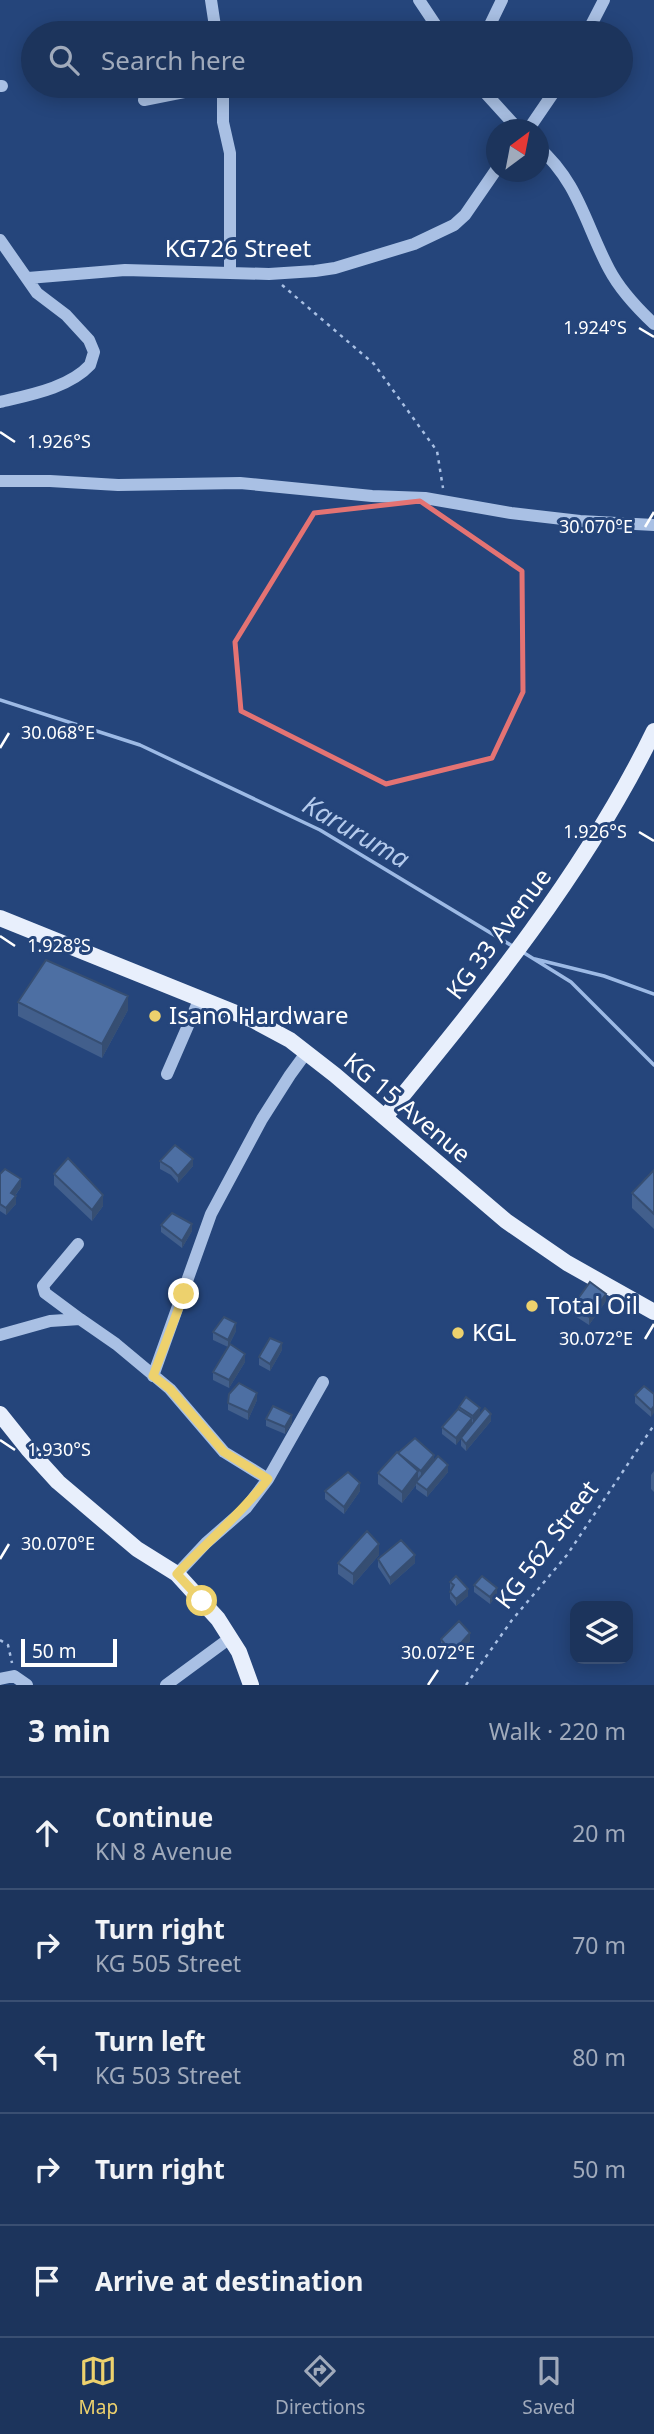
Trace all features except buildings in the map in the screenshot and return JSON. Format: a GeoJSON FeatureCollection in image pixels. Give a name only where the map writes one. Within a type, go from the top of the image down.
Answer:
{"type":"FeatureCollection","features":[{"type":"Feature","properties":{"kind":"main road","name":"KG 33 Avenue"},"geometry":{"type":"LineString","coordinates":[[385,1117],[556,898],[615,806],[654,731]]}},
{"type":"Feature","properties":{"kind":"main road","name":"KG 15 Avenue"},"geometry":{"type":"LineString","coordinates":[[0,918],[253,1020],[290,1040],[506,1221],[567,1262],[654,1312]]}},
{"type":"Feature","properties":{"kind":"main road"},"geometry":{"type":"LineString","coordinates":[[0,1414],[58,1482],[137,1549],[177,1574],[218,1619],[239,1652],[251,1685]]}},
{"type":"Feature","properties":{"kind":"street"},"geometry":{"type":"LineString","coordinates":[[211,0],[214,21]]}},
{"type":"Feature","properties":{"kind":"street"},"geometry":{"type":"LineString","coordinates":[[419,0],[433,21]]}},
{"type":"Feature","properties":{"kind":"street"},"geometry":{"type":"LineString","coordinates":[[492,21],[502,0]]}},
{"type":"Feature","properties":{"kind":"street"},"geometry":{"type":"LineString","coordinates":[[593,21],[604,0]]}},
{"type":"Feature","properties":{"kind":"street"},"geometry":{"type":"LineString","coordinates":[[144,100],[154,98]]}},
{"type":"Feature","properties":{"kind":"street"},"geometry":{"type":"LineString","coordinates":[[223,98],[223,122],[230,153],[230,272]]}},
{"type":"Feature","properties":{"kind":"street"},"geometry":{"type":"LineString","coordinates":[[490,98],[509,119]]}},
{"type":"Feature","properties":{"kind":"street"},"geometry":{"type":"LineString","coordinates":[[536,119],[550,98]]}},
{"type":"Feature","properties":{"kind":"street"},"geometry":{"type":"LineString","coordinates":[[549,158],[562,170],[572,186],[608,268],[620,287],[654,324]]}},
{"type":"Feature","properties":{"kind":"street","name":"KG726 Street"},"geometry":{"type":"LineString","coordinates":[[28,278],[125,270],[269,274],[335,268],[414,244],[440,233],[465,215],[488,182]]}},
{"type":"Feature","properties":{"kind":"street"},"geometry":{"type":"LineString","coordinates":[[0,240],[37,293],[66,315],[89,340],[94,352],[90,365],[69,380],[29,395],[0,402]]}},
{"type":"Feature","properties":{"kind":"street"},"geometry":{"type":"LineString","coordinates":[[0,481],[118,485],[240,483],[372,496],[425,498],[580,521],[654,525]]}},
{"type":"Feature","properties":{"kind":"street"},"geometry":{"type":"LineString","coordinates":[[167,1074],[200,999]]}},
{"type":"Feature","properties":{"kind":"street"},"geometry":{"type":"LineString","coordinates":[[153,1376],[211,1214],[262,1119],[306,1053]]}},
{"type":"Feature","properties":{"kind":"street"},"geometry":{"type":"LineString","coordinates":[[78,1244],[43,1286],[45,1293],[116,1344],[170,1389],[224,1452],[268,1479]]}},
{"type":"Feature","properties":{"kind":"street"},"geometry":{"type":"LineString","coordinates":[[0,1335],[50,1321],[80,1319]]}},
{"type":"Feature","properties":{"kind":"street"},"geometry":{"type":"LineString","coordinates":[[177,1574],[206,1543],[246,1508],[268,1479],[323,1382]]}},
{"type":"Feature","properties":{"kind":"street"},"geometry":{"type":"LineString","coordinates":[[166,1685],[230,1638]]}},
{"type":"Feature","properties":{"kind":"street"},"geometry":{"type":"LineString","coordinates":[[0,1679],[14,1676],[27,1685]]}},
{"type":"Feature","properties":{"kind":"path"},"geometry":{"type":"LineString","coordinates":[[269,274],[374,364],[437,451],[445,502]]}},
{"type":"Feature","properties":{"kind":"path","name":"KG 562 Street"},"geometry":{"type":"LineString","coordinates":[[466,1685],[512,1620],[567,1555],[654,1425]]}},
{"type":"Feature","properties":{"kind":"path"},"geometry":{"type":"LineString","coordinates":[[0,1640],[8,1644],[14,1676]]}},
{"type":"Feature","properties":{"kind":"highlighted area"},"geometry":{"type":"Polygon","coordinates":[[[420,501],[522,571],[523,692],[492,758],[386,784],[241,711],[235,642],[314,513],[420,501]]]}},
{"type":"Feature","properties":{"kind":"waterway","name":"Karuruma"},"geometry":{"type":"LineString","coordinates":[[0,700],[140,745],[320,830],[514,947]]}},
{"type":"Feature","properties":{"kind":"waterway","name":"Karuruma"},"geometry":{"type":"LineString","coordinates":[[521,951],[571,982],[654,1065]]}},
{"type":"Feature","properties":{"kind":"waterway"},"geometry":{"type":"LineString","coordinates":[[535,959],[604,976],[654,994]]}},
{"type":"Feature","properties":{"kind":"place","name":"Isano Hardware"},"geometry":{"type":"Point","coordinates":[155,1016]}},
{"type":"Feature","properties":{"kind":"place","name":"Total Oil"},"geometry":{"type":"Point","coordinates":[532,1306]}},
{"type":"Feature","properties":{"kind":"place","name":"KGL"},"geometry":{"type":"Point","coordinates":[458,1333]}},
{"type":"Feature","properties":{"kind":"route"},"geometry":{"type":"LineString","coordinates":[[184,1294],[153,1376],[191,1411],[224,1452],[268,1479],[246,1508],[206,1543],[177,1574],[202,1601]]}}]}
